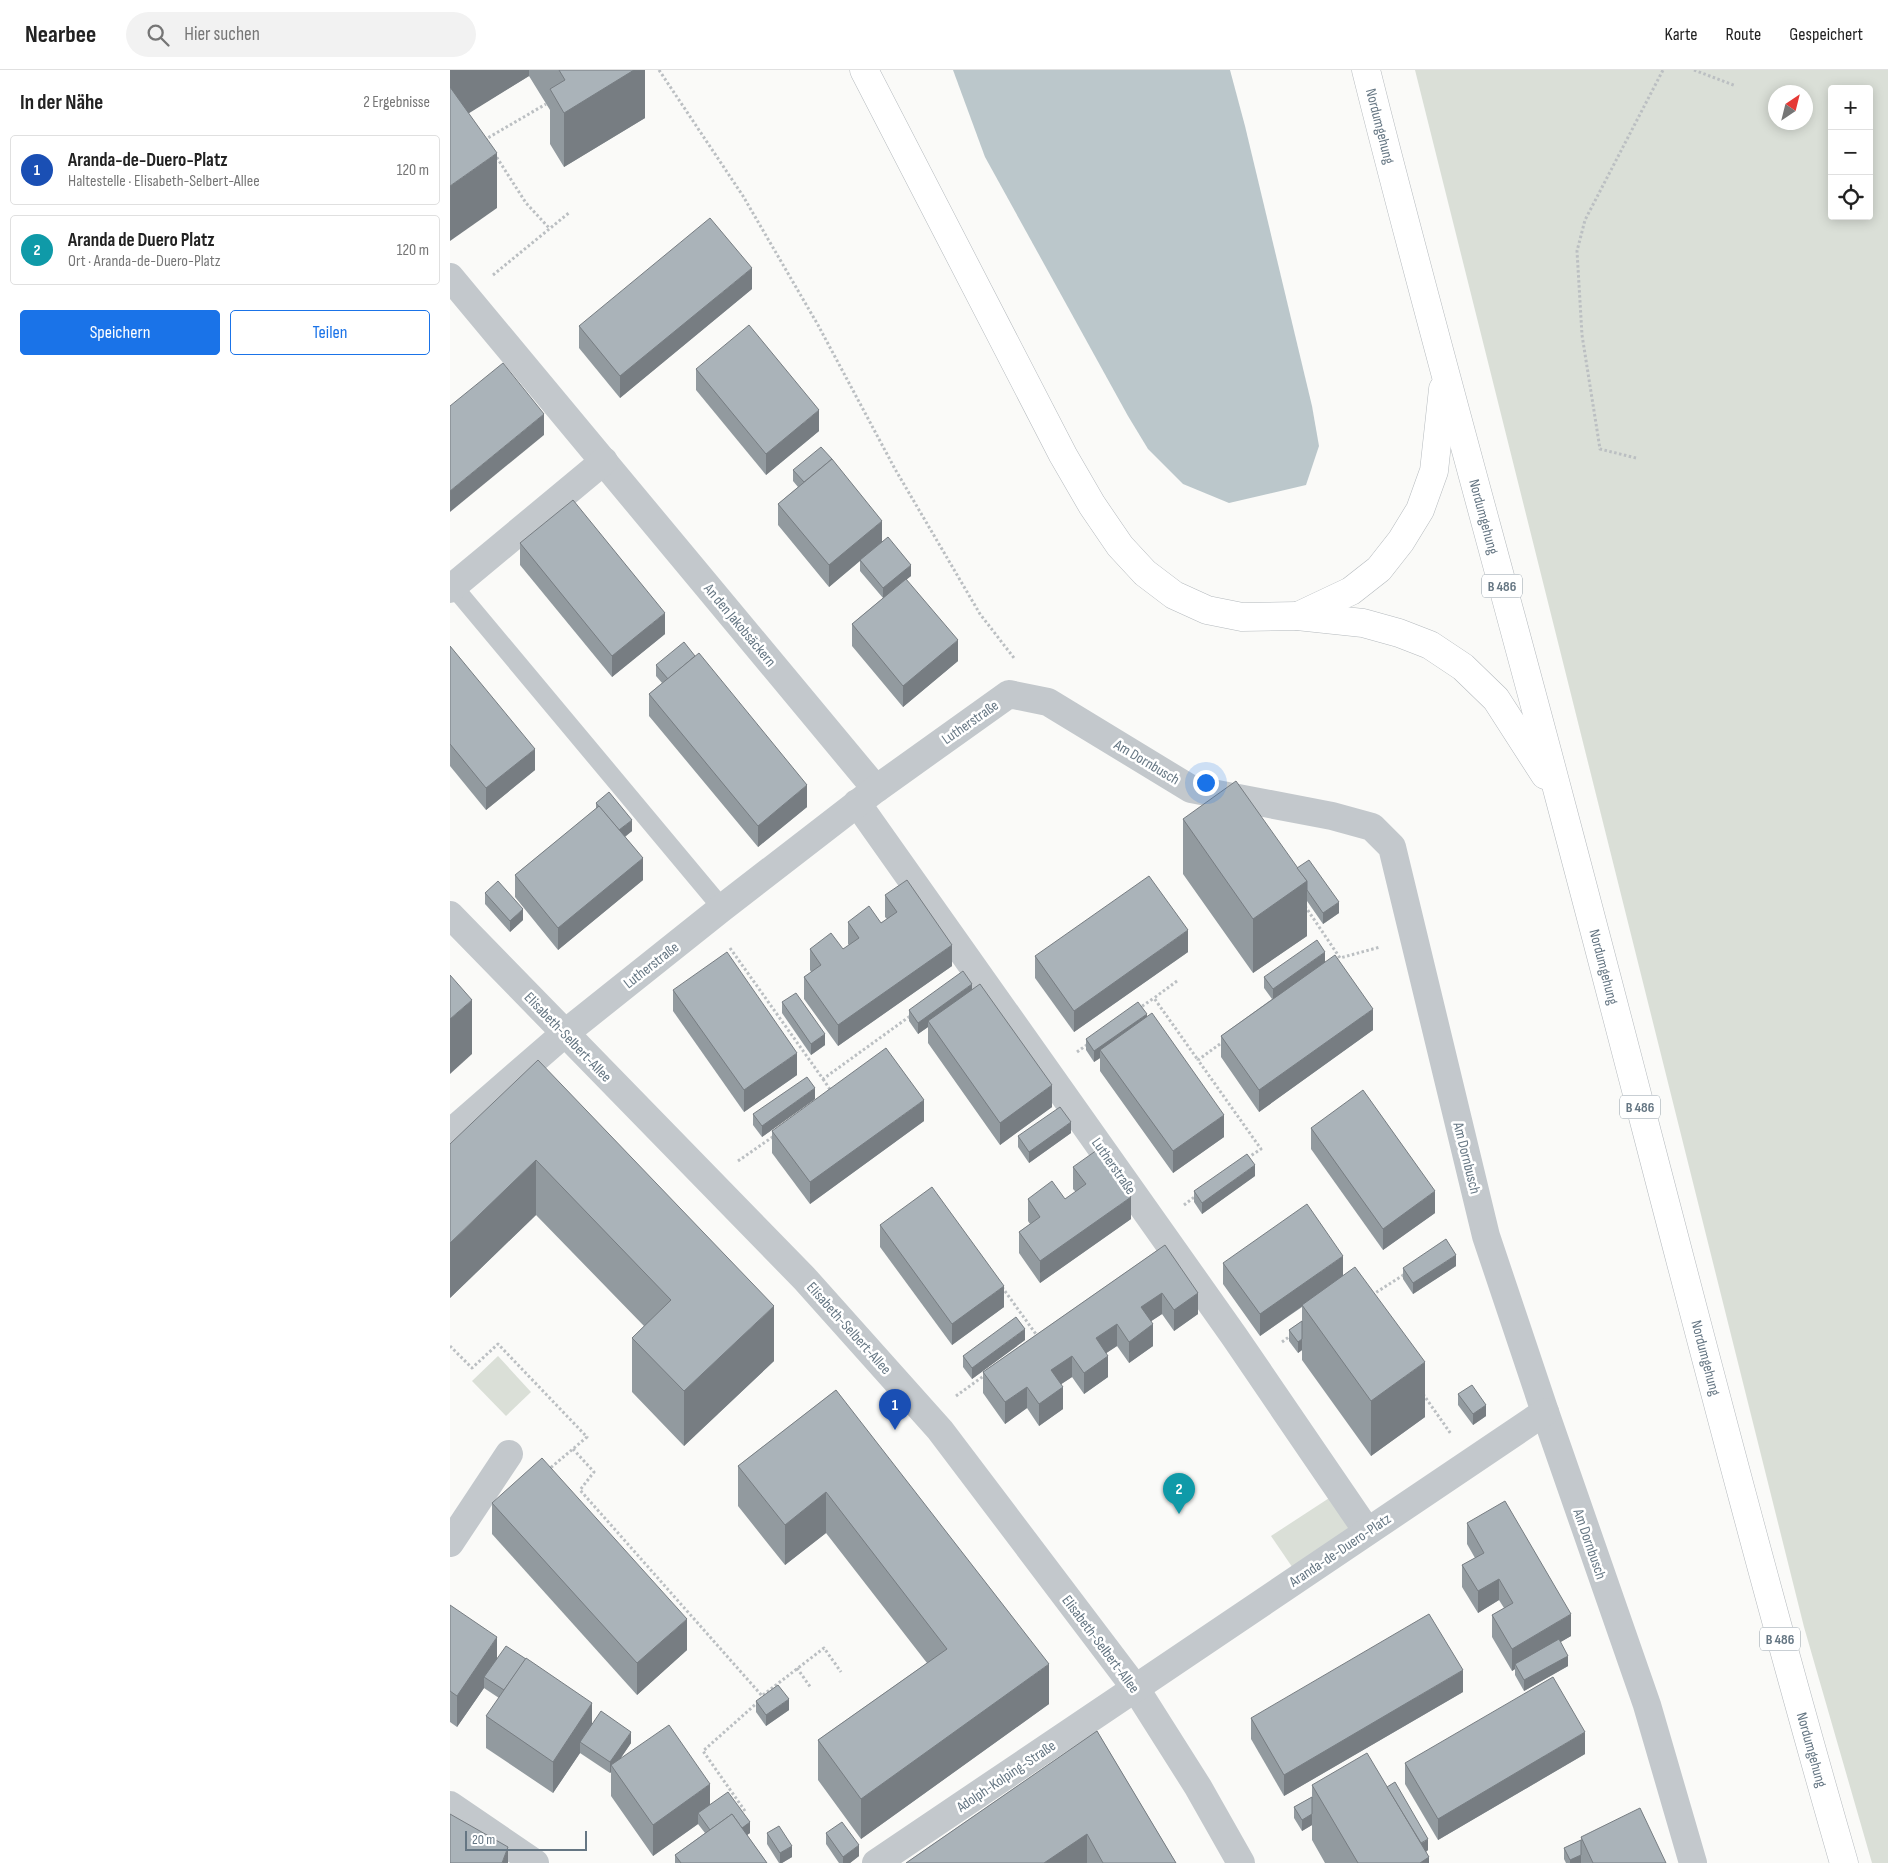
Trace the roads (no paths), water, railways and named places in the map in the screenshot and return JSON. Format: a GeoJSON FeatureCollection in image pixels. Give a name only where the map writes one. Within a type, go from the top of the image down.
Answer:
{"type":"FeatureCollection","features":[{"type":"Feature","properties":{"kind":"main road"},"geometry":{"type":"LineString","coordinates":[[864,70],[1063,455],[1092,505],[1120,546],[1146,573],[1174,595],[1207,610],[1242,617],[1297,616],[1363,623],[1400,633],[1430,645],[1463,667],[1496,698],[1560,800]]}},
{"type":"Feature","properties":{"kind":"main road","name":"Nordumgehung"},"geometry":{"type":"LineString","coordinates":[[1366,70],[1444,373],[1560,800],[1725,1433],[1793,1685],[1844,1863]]}},
{"type":"Feature","properties":{"kind":"main road"},"geometry":{"type":"LineString","coordinates":[[1297,616],[1351,591],[1380,569],[1401,542],[1420,510],[1434,471],[1444,373]]}},
{"type":"Feature","properties":{"kind":"street","name":"An den Jakobsäckern"},"geometry":{"type":"LineString","coordinates":[[458,287],[604,461],[867,796]]}},
{"type":"Feature","properties":{"kind":"street"},"geometry":{"type":"LineString","coordinates":[[452,588],[604,461]]}},
{"type":"Feature","properties":{"kind":"street","name":"Lutherstraße"},"geometry":{"type":"LineString","coordinates":[[450,1133],[564,1034],[716,913],[867,796],[1009,694]]}},
{"type":"Feature","properties":{"kind":"street","name":"Am Dornbusch"},"geometry":{"type":"LineString","coordinates":[[1009,694],[1048,702],[1191,789],[1332,816],[1372,827],[1392,847],[1486,1236],[1544,1412],[1647,1704],[1693,1863]]}},
{"type":"Feature","properties":{"kind":"street","name":"Lutherstraße"},"geometry":{"type":"LineString","coordinates":[[867,796],[1048,1073],[1367,1531]]}},
{"type":"Feature","properties":{"kind":"street","name":"Elisabeth-Selbert-Allee"},"geometry":{"type":"LineString","coordinates":[[450,915],[804,1278],[928,1415],[1136,1689],[1198,1788],[1241,1863]]}},
{"type":"Feature","properties":{"kind":"street","name":"Aranda-de-Duero-Platz"},"geometry":{"type":"LineString","coordinates":[[1136,1689],[1544,1412]]}},
{"type":"Feature","properties":{"kind":"street"},"geometry":{"type":"LineString","coordinates":[[450,1543],[509,1454]]}},
{"type":"Feature","properties":{"kind":"street","name":"Adolph-Kolping-Straße"},"geometry":{"type":"LineString","coordinates":[[876,1863],[1136,1689]]}},
{"type":"Feature","properties":{"kind":"street"},"geometry":{"type":"LineString","coordinates":[[450,1805],[535,1863]]}},
{"type":"Feature","properties":{"kind":"lane"},"geometry":{"type":"LineString","coordinates":[[452,588],[716,913]]}},
{"type":"Feature","properties":{"kind":"place","name":"Aranda-de-Duero-Platz"},"geometry":{"type":"Point","coordinates":[895,1430]}},
{"type":"Feature","properties":{"kind":"place","name":"Aranda de Duero Platz"},"geometry":{"type":"Point","coordinates":[1179,1514]}}]}
